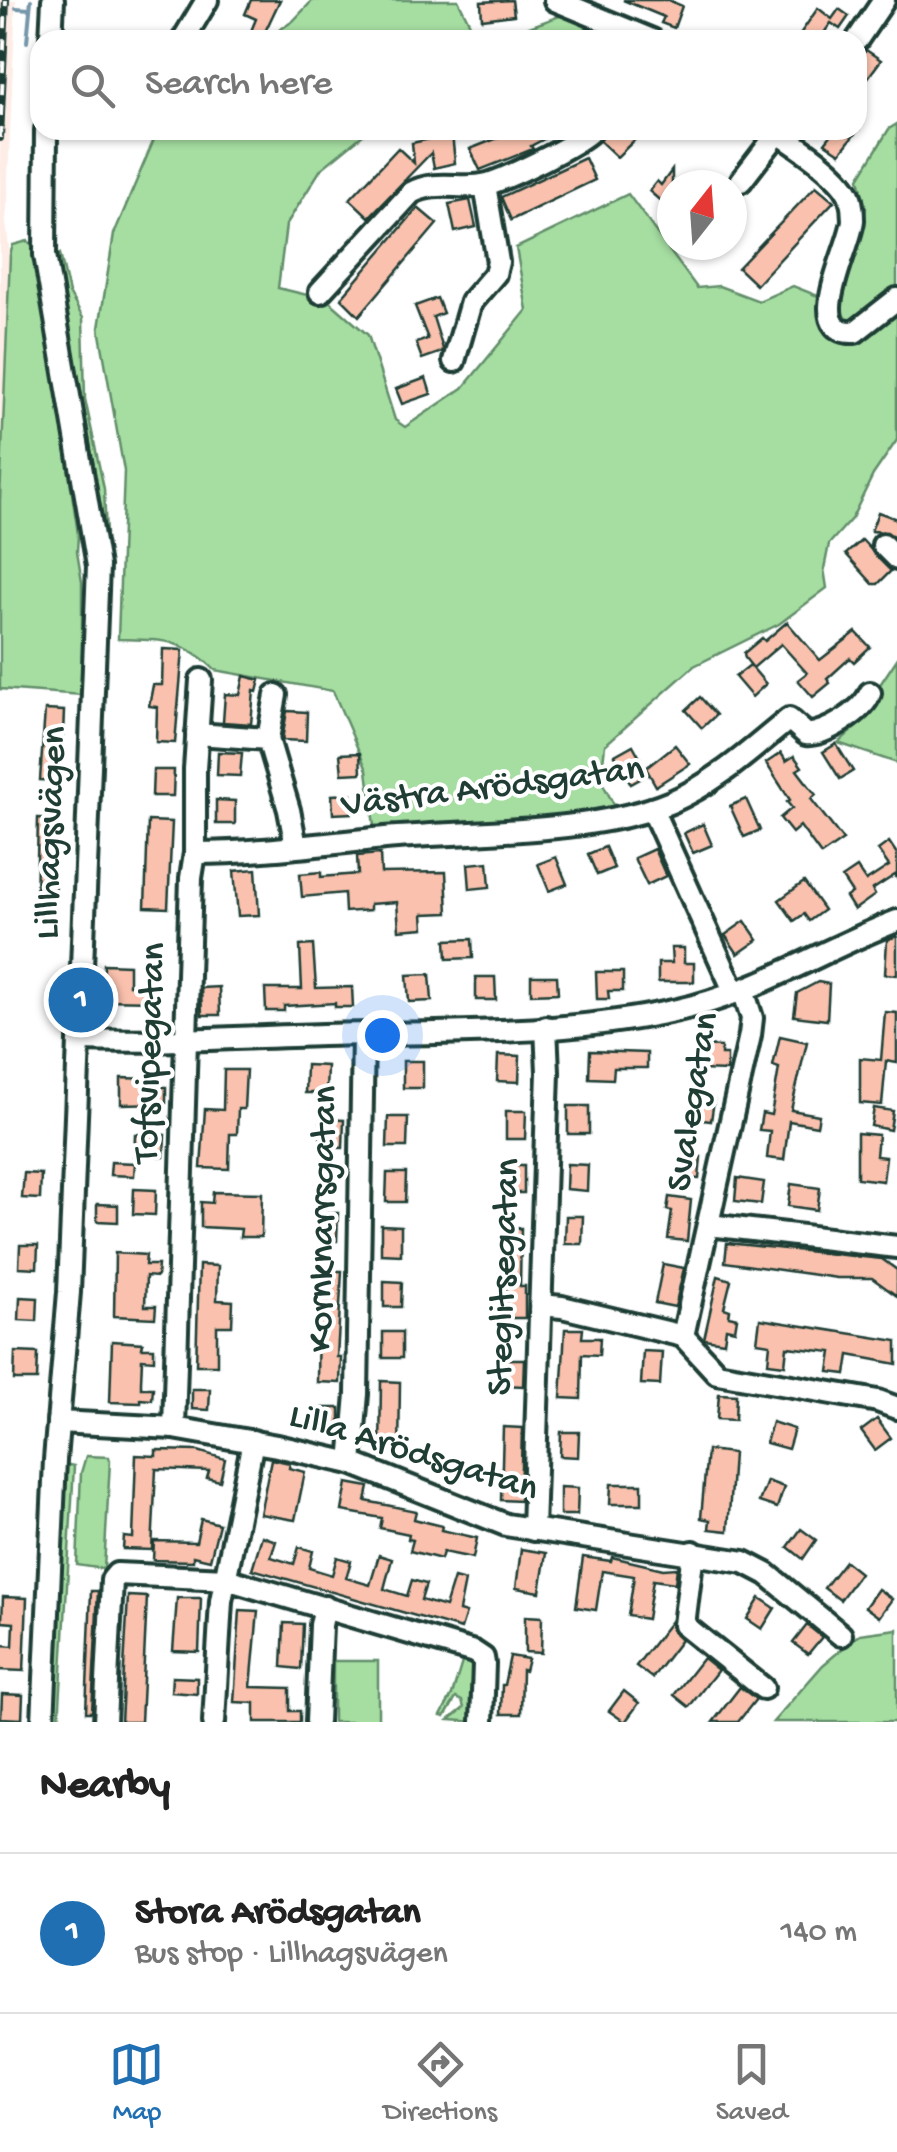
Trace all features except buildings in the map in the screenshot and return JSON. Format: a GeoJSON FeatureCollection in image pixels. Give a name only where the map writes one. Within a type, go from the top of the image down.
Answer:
{"type":"FeatureCollection","features":[{"type":"Feature","properties":{"kind":"street"},"geometry":{"type":"LineString","coordinates":[[52,30],[53,0]]}},
{"type":"Feature","properties":{"kind":"street"},"geometry":{"type":"LineString","coordinates":[[189,30],[207,0]]}},
{"type":"Feature","properties":{"kind":"street"},"geometry":{"type":"LineString","coordinates":[[555,0],[628,30]]}},
{"type":"Feature","properties":{"kind":"street"},"geometry":{"type":"LineString","coordinates":[[863,30],[884,0]]}},
{"type":"Feature","properties":{"kind":"street","name":"Lillhagsvägen"},"geometry":{"type":"LineString","coordinates":[[43,1722],[58,1422],[69,1304],[98,566],[45,255],[46,140]]}},
{"type":"Feature","properties":{"kind":"street"},"geometry":{"type":"LineString","coordinates":[[320,292],[411,193],[426,186],[485,185],[576,140]]}},
{"type":"Feature","properties":{"kind":"street"},"geometry":{"type":"LineString","coordinates":[[747,174],[770,140]]}},
{"type":"Feature","properties":{"kind":"street"},"geometry":{"type":"LineString","coordinates":[[787,140],[839,179],[851,200],[852,225],[828,306],[833,325],[841,331],[855,332],[897,300]]}},
{"type":"Feature","properties":{"kind":"street"},"geometry":{"type":"LineString","coordinates":[[454,361],[471,302],[490,281],[498,262],[485,185]]}},
{"type":"Feature","properties":{"kind":"street","name":"Tofsvipegatan"},"geometry":{"type":"LineString","coordinates":[[174,1428],[201,680]]}},
{"type":"Feature","properties":{"kind":"street","name":"Västra Arödsgatan"},"geometry":{"type":"LineString","coordinates":[[195,852],[551,826],[652,809],[725,771],[789,719],[806,734],[817,734],[864,704],[870,692]]}},
{"type":"Feature","properties":{"kind":"street"},"geometry":{"type":"LineString","coordinates":[[276,696],[268,739],[290,810],[296,846]]}},
{"type":"Feature","properties":{"kind":"street"},"geometry":{"type":"LineString","coordinates":[[197,734],[268,739]]}},
{"type":"Feature","properties":{"kind":"street","name":"Svalegatan"},"geometry":{"type":"LineString","coordinates":[[652,809],[750,1008],[751,1028],[684,1336]]}},
{"type":"Feature","properties":{"kind":"street"},"geometry":{"type":"LineString","coordinates":[[80,1040],[363,1035],[546,1027],[626,1019],[739,992],[897,920]]}},
{"type":"Feature","properties":{"kind":"street","name":"Steglitsegatan"},"geometry":{"type":"LineString","coordinates":[[533,1530],[548,1072],[546,1027]]}},
{"type":"Feature","properties":{"kind":"street","name":"Kornknarrsgatan"},"geometry":{"type":"LineString","coordinates":[[351,1463],[357,1396],[363,1035]]}},
{"type":"Feature","properties":{"kind":"street","name":"Svalegatan"},"geometry":{"type":"LineString","coordinates":[[709,1225],[897,1247]]}},
{"type":"Feature","properties":{"kind":"street"},"geometry":{"type":"LineString","coordinates":[[541,1306],[562,1307],[684,1336],[717,1373],[878,1400],[897,1408]]}},
{"type":"Feature","properties":{"kind":"street","name":"Lilla Arödsgatan"},"geometry":{"type":"LineString","coordinates":[[58,1422],[174,1428],[253,1442],[351,1463],[506,1525],[744,1562],[767,1574],[841,1635]]}},
{"type":"Feature","properties":{"kind":"street"},"geometry":{"type":"LineString","coordinates":[[214,1722],[222,1601],[253,1442]]}},
{"type":"Feature","properties":{"kind":"street"},"geometry":{"type":"LineString","coordinates":[[693,1552],[684,1625],[763,1688]]}},
{"type":"Feature","properties":{"kind":"street"},"geometry":{"type":"LineString","coordinates":[[105,1722],[113,1576],[226,1579],[480,1655],[485,1672],[482,1722]]}},
{"type":"Feature","properties":{"kind":"street"},"geometry":{"type":"LineString","coordinates":[[317,1722],[320,1625],[325,1607]]}},
{"type":"Feature","properties":{"kind":"shaded area"},"geometry":{"type":"Polygon","coordinates":[[[0,0],[16,0],[0,501],[0,0]]]}},
{"type":"Feature","properties":{"kind":"green space"},"geometry":{"type":"Polygon","coordinates":[[[313,0],[458,0],[473,30],[279,30],[313,0]]]}},
{"type":"Feature","properties":{"kind":"green space"},"geometry":{"type":"Polygon","coordinates":[[[565,14],[593,30],[521,30],[565,14]]]}},
{"type":"Feature","properties":{"kind":"green space"},"geometry":{"type":"Polygon","coordinates":[[[897,124],[897,440],[873,475],[852,518],[829,544],[824,569],[827,588],[779,624],[694,666],[605,745],[601,780],[615,807],[495,826],[375,834],[367,770],[333,691],[215,670],[193,652],[171,643],[118,639],[124,471],[99,328],[114,234],[154,140],[357,140],[321,169],[286,225],[278,288],[328,300],[368,335],[395,420],[405,427],[463,388],[527,310],[516,248],[628,194],[657,234],[657,260],[676,260],[697,288],[719,286],[759,301],[793,286],[838,304],[866,209],[859,178],[889,129],[897,124]]]}},
{"type":"Feature","properties":{"kind":"green space"},"geometry":{"type":"Polygon","coordinates":[[[28,241],[36,249],[78,534],[82,695],[0,689],[0,501],[10,255],[13,245],[28,241]]]}},
{"type":"Feature","properties":{"kind":"green space"},"geometry":{"type":"Polygon","coordinates":[[[60,254],[69,293],[83,318],[85,399],[104,489],[106,535],[57,256],[60,254]]]}},
{"type":"Feature","properties":{"kind":"green space"},"geometry":{"type":"Polygon","coordinates":[[[897,659],[897,763],[838,743],[867,717],[873,695],[897,659]]]}},
{"type":"Feature","properties":{"kind":"green space"},"geometry":{"type":"Polygon","coordinates":[[[86,1456],[109,1457],[110,1461],[104,1569],[77,1565],[81,1473],[86,1456]]]}},
{"type":"Feature","properties":{"kind":"green space"},"geometry":{"type":"Polygon","coordinates":[[[64,1464],[74,1466],[59,1722],[51,1722],[64,1464]]]}},
{"type":"Feature","properties":{"kind":"green space"},"geometry":{"type":"Polygon","coordinates":[[[897,1629],[897,1722],[773,1722],[823,1665],[860,1634],[897,1629]]]}},
{"type":"Feature","properties":{"kind":"green space"},"geometry":{"type":"Polygon","coordinates":[[[463,1659],[476,1663],[477,1722],[449,1720],[464,1708],[456,1698],[445,1717],[441,1716],[463,1659]]]}},
{"type":"Feature","properties":{"kind":"green space"},"geometry":{"type":"Polygon","coordinates":[[[333,1661],[378,1661],[378,1722],[333,1722],[333,1661]]]}},
{"type":"Feature","properties":{"kind":"waterway"},"geometry":{"type":"LineString","coordinates":[[27,42],[31,0]]}},
{"type":"Feature","properties":{"kind":"waterway"},"geometry":{"type":"LineString","coordinates":[[16,8],[30,9]]}},
{"type":"Feature","properties":{"kind":"railway"},"geometry":{"type":"LineString","coordinates":[[0,138],[6,0]]}},
{"type":"Feature","properties":{"kind":"place","name":"Stora Arödsgatan"},"geometry":{"type":"Point","coordinates":[81,1000]}}]}
